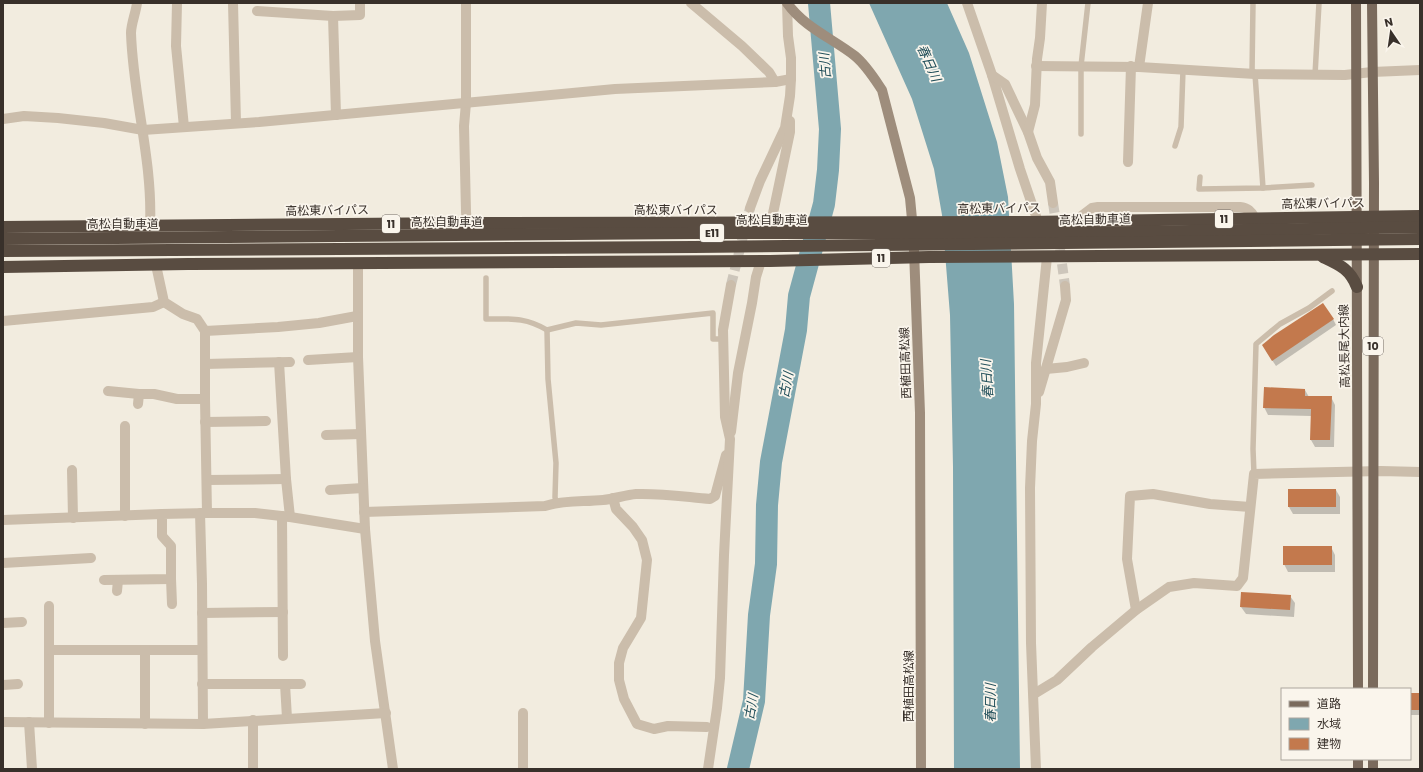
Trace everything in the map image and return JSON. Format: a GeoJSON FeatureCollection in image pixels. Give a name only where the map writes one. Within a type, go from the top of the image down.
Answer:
{"type":"FeatureCollection","features":[{"type":"Feature","properties":{"kind":"highway","name":"高松東バイパス"},"geometry":{"type":"LineString","coordinates":[[3,227],[467,223],[1033,222],[1420,216]]}},
{"type":"Feature","properties":{"kind":"highway","name":"高松自動車道"},"geometry":{"type":"LineString","coordinates":[[3,238],[684,233],[1080,233],[1420,227]]}},
{"type":"Feature","properties":{"kind":"highway","name":"高松自動車道"},"geometry":{"type":"LineString","coordinates":[[3,251],[694,247],[1420,239]]}},
{"type":"Feature","properties":{"kind":"highway","name":"11"},"geometry":{"type":"LineString","coordinates":[[3,267],[156,264],[765,261],[929,257],[1420,254]]}},
{"type":"Feature","properties":{"kind":"highway"},"geometry":{"type":"LineString","coordinates":[[1319,255],[1338,264],[1348,271],[1357,287]]}},
{"type":"Feature","properties":{"kind":"main road","name":"西植田高松線"},"geometry":{"type":"LineString","coordinates":[[787,3],[797,16],[814,29],[856,56],[882,90],[910,198],[915,258],[920,421],[921,769]]}},
{"type":"Feature","properties":{"kind":"main road","name":"高松長尾大内線"},"geometry":{"type":"LineString","coordinates":[[1356,3],[1358,688]]}},
{"type":"Feature","properties":{"kind":"main road","name":"10"},"geometry":{"type":"LineString","coordinates":[[1372,3],[1374,183],[1373,688]]}},
{"type":"Feature","properties":{"kind":"street"},"geometry":{"type":"LineString","coordinates":[[137,3],[131,31],[150,197],[150,226]]}},
{"type":"Feature","properties":{"kind":"street"},"geometry":{"type":"LineString","coordinates":[[177,3],[176,46],[184,127]]}},
{"type":"Feature","properties":{"kind":"street"},"geometry":{"type":"LineString","coordinates":[[233,3],[236,123]]}},
{"type":"Feature","properties":{"kind":"street"},"geometry":{"type":"LineString","coordinates":[[257,11],[333,16],[360,15],[360,3]]}},
{"type":"Feature","properties":{"kind":"street"},"geometry":{"type":"LineString","coordinates":[[466,3],[466,103],[464,126],[467,223]]}},
{"type":"Feature","properties":{"kind":"street"},"geometry":{"type":"LineString","coordinates":[[690,3],[770,72],[775,82]]}},
{"type":"Feature","properties":{"kind":"street"},"geometry":{"type":"LineString","coordinates":[[775,223],[790,132],[791,58],[788,36],[787,3]]}},
{"type":"Feature","properties":{"kind":"street"},"geometry":{"type":"LineString","coordinates":[[967,3],[992,75],[1020,169],[1033,222]]}},
{"type":"Feature","properties":{"kind":"street"},"geometry":{"type":"LineString","coordinates":[[1028,132],[1035,105],[1036,66],[1040,38],[1042,3]]}},
{"type":"Feature","properties":{"kind":"street"},"geometry":{"type":"LineString","coordinates":[[1128,162],[1135,66],[1148,3]]}},
{"type":"Feature","properties":{"kind":"street"},"geometry":{"type":"LineString","coordinates":[[333,16],[336,115]]}},
{"type":"Feature","properties":{"kind":"street"},"geometry":{"type":"LineString","coordinates":[[1036,66],[1135,66],[1254,74],[1315,75],[1420,70]]}},
{"type":"Feature","properties":{"kind":"street"},"geometry":{"type":"LineString","coordinates":[[992,75],[1005,84],[1028,132],[1037,158],[1050,182],[1053,203]]}},
{"type":"Feature","properties":{"kind":"street"},"geometry":{"type":"LineString","coordinates":[[3,118],[24,116],[58,118],[104,123],[143,130],[336,115],[615,88],[775,82],[791,79]]}},
{"type":"Feature","properties":{"kind":"street"},"geometry":{"type":"LineString","coordinates":[[750,208],[760,181],[785,128],[790,96]]}},
{"type":"Feature","properties":{"kind":"street"},"geometry":{"type":"LineString","coordinates":[[1036,769],[1031,643],[1030,488],[1032,441],[1036,404],[1036,363],[1047,257]]}},
{"type":"Feature","properties":{"kind":"street"},"geometry":{"type":"LineString","coordinates":[[708,769],[718,708],[730,439],[738,373],[756,277],[765,261]]}},
{"type":"Feature","properties":{"kind":"street"},"geometry":{"type":"LineString","coordinates":[[358,263],[358,357],[365,528],[375,641],[393,769]]}},
{"type":"Feature","properties":{"kind":"street"},"geometry":{"type":"LineString","coordinates":[[156,264],[164,302],[183,314],[197,319],[205,331],[206,480],[203,513],[203,724]]}},
{"type":"Feature","properties":{"kind":"street"},"geometry":{"type":"LineString","coordinates":[[730,285],[723,330],[725,416],[730,439]]}},
{"type":"Feature","properties":{"kind":"street"},"geometry":{"type":"LineString","coordinates":[[1036,404],[1066,300],[1065,286]]}},
{"type":"Feature","properties":{"kind":"street"},"geometry":{"type":"LineString","coordinates":[[3,321],[154,307],[164,302]]}},
{"type":"Feature","properties":{"kind":"street"},"geometry":{"type":"LineString","coordinates":[[205,331],[319,323],[357,316]]}},
{"type":"Feature","properties":{"kind":"street"},"geometry":{"type":"LineString","coordinates":[[308,360],[358,357]]}},
{"type":"Feature","properties":{"kind":"street"},"geometry":{"type":"LineString","coordinates":[[279,362],[286,479],[283,656]]}},
{"type":"Feature","properties":{"kind":"street"},"geometry":{"type":"LineString","coordinates":[[205,364],[290,362]]}},
{"type":"Feature","properties":{"kind":"street"},"geometry":{"type":"LineString","coordinates":[[1046,368],[1067,367],[1084,363]]}},
{"type":"Feature","properties":{"kind":"street"},"geometry":{"type":"LineString","coordinates":[[108,392],[138,399],[154,394],[177,399],[205,399]]}},
{"type":"Feature","properties":{"kind":"street"},"geometry":{"type":"LineString","coordinates":[[205,422],[266,421]]}},
{"type":"Feature","properties":{"kind":"street"},"geometry":{"type":"LineString","coordinates":[[125,426],[125,516]]}},
{"type":"Feature","properties":{"kind":"street"},"geometry":{"type":"LineString","coordinates":[[326,435],[361,434]]}},
{"type":"Feature","properties":{"kind":"street"},"geometry":{"type":"LineString","coordinates":[[364,512],[545,506],[569,501],[603,500],[635,494],[661,494],[710,499],[715,496],[725,455],[730,455]]}},
{"type":"Feature","properties":{"kind":"street"},"geometry":{"type":"LineString","coordinates":[[72,470],[73,518]]}},
{"type":"Feature","properties":{"kind":"street"},"geometry":{"type":"LineString","coordinates":[[1034,694],[1057,680],[1092,647],[1136,610],[1169,587],[1194,583],[1237,586],[1243,578],[1254,474],[1420,472]]}},
{"type":"Feature","properties":{"kind":"street"},"geometry":{"type":"LineString","coordinates":[[206,480],[286,479]]}},
{"type":"Feature","properties":{"kind":"street"},"geometry":{"type":"LineString","coordinates":[[330,490],[363,488]]}},
{"type":"Feature","properties":{"kind":"street"},"geometry":{"type":"LineString","coordinates":[[1136,610],[1127,559],[1130,496],[1153,494],[1210,504],[1250,507]]}},
{"type":"Feature","properties":{"kind":"street"},"geometry":{"type":"LineString","coordinates":[[613,498],[616,509],[642,540],[647,560],[641,618],[623,648],[619,663],[619,680],[624,699],[637,724],[654,729],[668,726],[707,728]]}},
{"type":"Feature","properties":{"kind":"street"},"geometry":{"type":"LineString","coordinates":[[3,520],[162,514],[255,513],[286,516],[365,528]]}},
{"type":"Feature","properties":{"kind":"street"},"geometry":{"type":"LineString","coordinates":[[162,514],[162,536],[171,546],[172,604]]}},
{"type":"Feature","properties":{"kind":"street"},"geometry":{"type":"LineString","coordinates":[[3,563],[91,558]]}},
{"type":"Feature","properties":{"kind":"street"},"geometry":{"type":"LineString","coordinates":[[104,580],[171,580]]}},
{"type":"Feature","properties":{"kind":"street"},"geometry":{"type":"LineString","coordinates":[[118,580],[118,591]]}},
{"type":"Feature","properties":{"kind":"street"},"geometry":{"type":"LineString","coordinates":[[49,606],[49,723]]}},
{"type":"Feature","properties":{"kind":"street"},"geometry":{"type":"LineString","coordinates":[[202,613],[283,612]]}},
{"type":"Feature","properties":{"kind":"street"},"geometry":{"type":"LineString","coordinates":[[3,623],[22,622]]}},
{"type":"Feature","properties":{"kind":"street"},"geometry":{"type":"LineString","coordinates":[[50,650],[202,650]]}},
{"type":"Feature","properties":{"kind":"street"},"geometry":{"type":"LineString","coordinates":[[144,724],[145,650]]}},
{"type":"Feature","properties":{"kind":"street"},"geometry":{"type":"LineString","coordinates":[[3,685],[18,684]]}},
{"type":"Feature","properties":{"kind":"street"},"geometry":{"type":"LineString","coordinates":[[202,684],[301,684]]}},
{"type":"Feature","properties":{"kind":"street"},"geometry":{"type":"LineString","coordinates":[[285,684],[286,718]]}},
{"type":"Feature","properties":{"kind":"street"},"geometry":{"type":"LineString","coordinates":[[701,769],[707,728],[714,698],[719,688]]}},
{"type":"Feature","properties":{"kind":"street"},"geometry":{"type":"LineString","coordinates":[[3,722],[203,724],[386,713]]}},
{"type":"Feature","properties":{"kind":"street"},"geometry":{"type":"LineString","coordinates":[[523,713],[523,769]]}},
{"type":"Feature","properties":{"kind":"street"},"geometry":{"type":"LineString","coordinates":[[253,720],[253,769]]}},
{"type":"Feature","properties":{"kind":"street"},"geometry":{"type":"LineString","coordinates":[[29,722],[32,769]]}},
{"type":"Feature","properties":{"kind":"lane"},"geometry":{"type":"LineString","coordinates":[[1082,134],[1081,66],[1088,3]]}},
{"type":"Feature","properties":{"kind":"lane"},"geometry":{"type":"LineString","coordinates":[[1253,3],[1254,74],[1263,188]]}},
{"type":"Feature","properties":{"kind":"lane"},"geometry":{"type":"LineString","coordinates":[[1315,75],[1319,3]]}},
{"type":"Feature","properties":{"kind":"lane"},"geometry":{"type":"LineString","coordinates":[[1175,146],[1181,127],[1183,70]]}},
{"type":"Feature","properties":{"kind":"lane"},"geometry":{"type":"LineString","coordinates":[[1200,177],[1199,189],[1263,188],[1312,184]]}},
{"type":"Feature","properties":{"kind":"lane"},"geometry":{"type":"LineString","coordinates":[[486,278],[486,319],[524,320],[535,323],[547,330],[576,323],[602,324],[713,313],[712,339],[724,339]]}},
{"type":"Feature","properties":{"kind":"lane"},"geometry":{"type":"LineString","coordinates":[[1254,474],[1253,449],[1256,344],[1280,324],[1309,308],[1332,291]]}},
{"type":"Feature","properties":{"kind":"lane"},"geometry":{"type":"LineString","coordinates":[[547,330],[548,379],[556,463],[554,497],[556,503]]}},
{"type":"Feature","properties":{"kind":"water","name":"春日川"},"geometry":{"type":"Polygon","coordinates":[[[869,3],[947,3],[969,53],[997,142],[1008,197],[1014,304],[1020,769],[954,769],[953,467],[950,315],[942,215],[934,169],[912,99],[869,3]]]}},
{"type":"Feature","properties":{"kind":"building"},"geometry":{"type":"Polygon","coordinates":[[[1323,303],[1334,319],[1272,361],[1262,345],[1274,335],[1323,303]]]}},
{"type":"Feature","properties":{"kind":"building"},"geometry":{"type":"Polygon","coordinates":[[[1264,387],[1305,389],[1305,396],[1332,396],[1330,440],[1310,440],[1311,409],[1263,408],[1264,387]]]}},
{"type":"Feature","properties":{"kind":"building"},"geometry":{"type":"Polygon","coordinates":[[[1288,489],[1336,489],[1336,507],[1288,507],[1288,489]]]}},
{"type":"Feature","properties":{"kind":"building"},"geometry":{"type":"Polygon","coordinates":[[[1283,546],[1332,546],[1332,565],[1283,565],[1283,546]]]}},
{"type":"Feature","properties":{"kind":"building"},"geometry":{"type":"Polygon","coordinates":[[[1241,592],[1291,595],[1290,610],[1240,607],[1241,592]]]}},
{"type":"Feature","properties":{"kind":"building"},"geometry":{"type":"Polygon","coordinates":[[[1411,693],[1420,693],[1420,710],[1411,710],[1411,693]]]}},
{"type":"Feature","properties":{"kind":"waterway","name":"古川"},"geometry":{"type":"LineString","coordinates":[[738,769],[754,701],[759,615],[766,564],[767,505],[771,462],[796,330],[799,296],[824,204],[828,170],[830,129],[819,3]]}},
{"type":"Feature","properties":{"kind":"tunnel"},"geometry":{"type":"LineString","coordinates":[[1053,203],[1057,229]]}},
{"type":"Feature","properties":{"kind":"tunnel"},"geometry":{"type":"LineString","coordinates":[[731,285],[750,208]]}},
{"type":"Feature","properties":{"kind":"tunnel"},"geometry":{"type":"LineString","coordinates":[[1060,249],[1065,286]]}}]}
